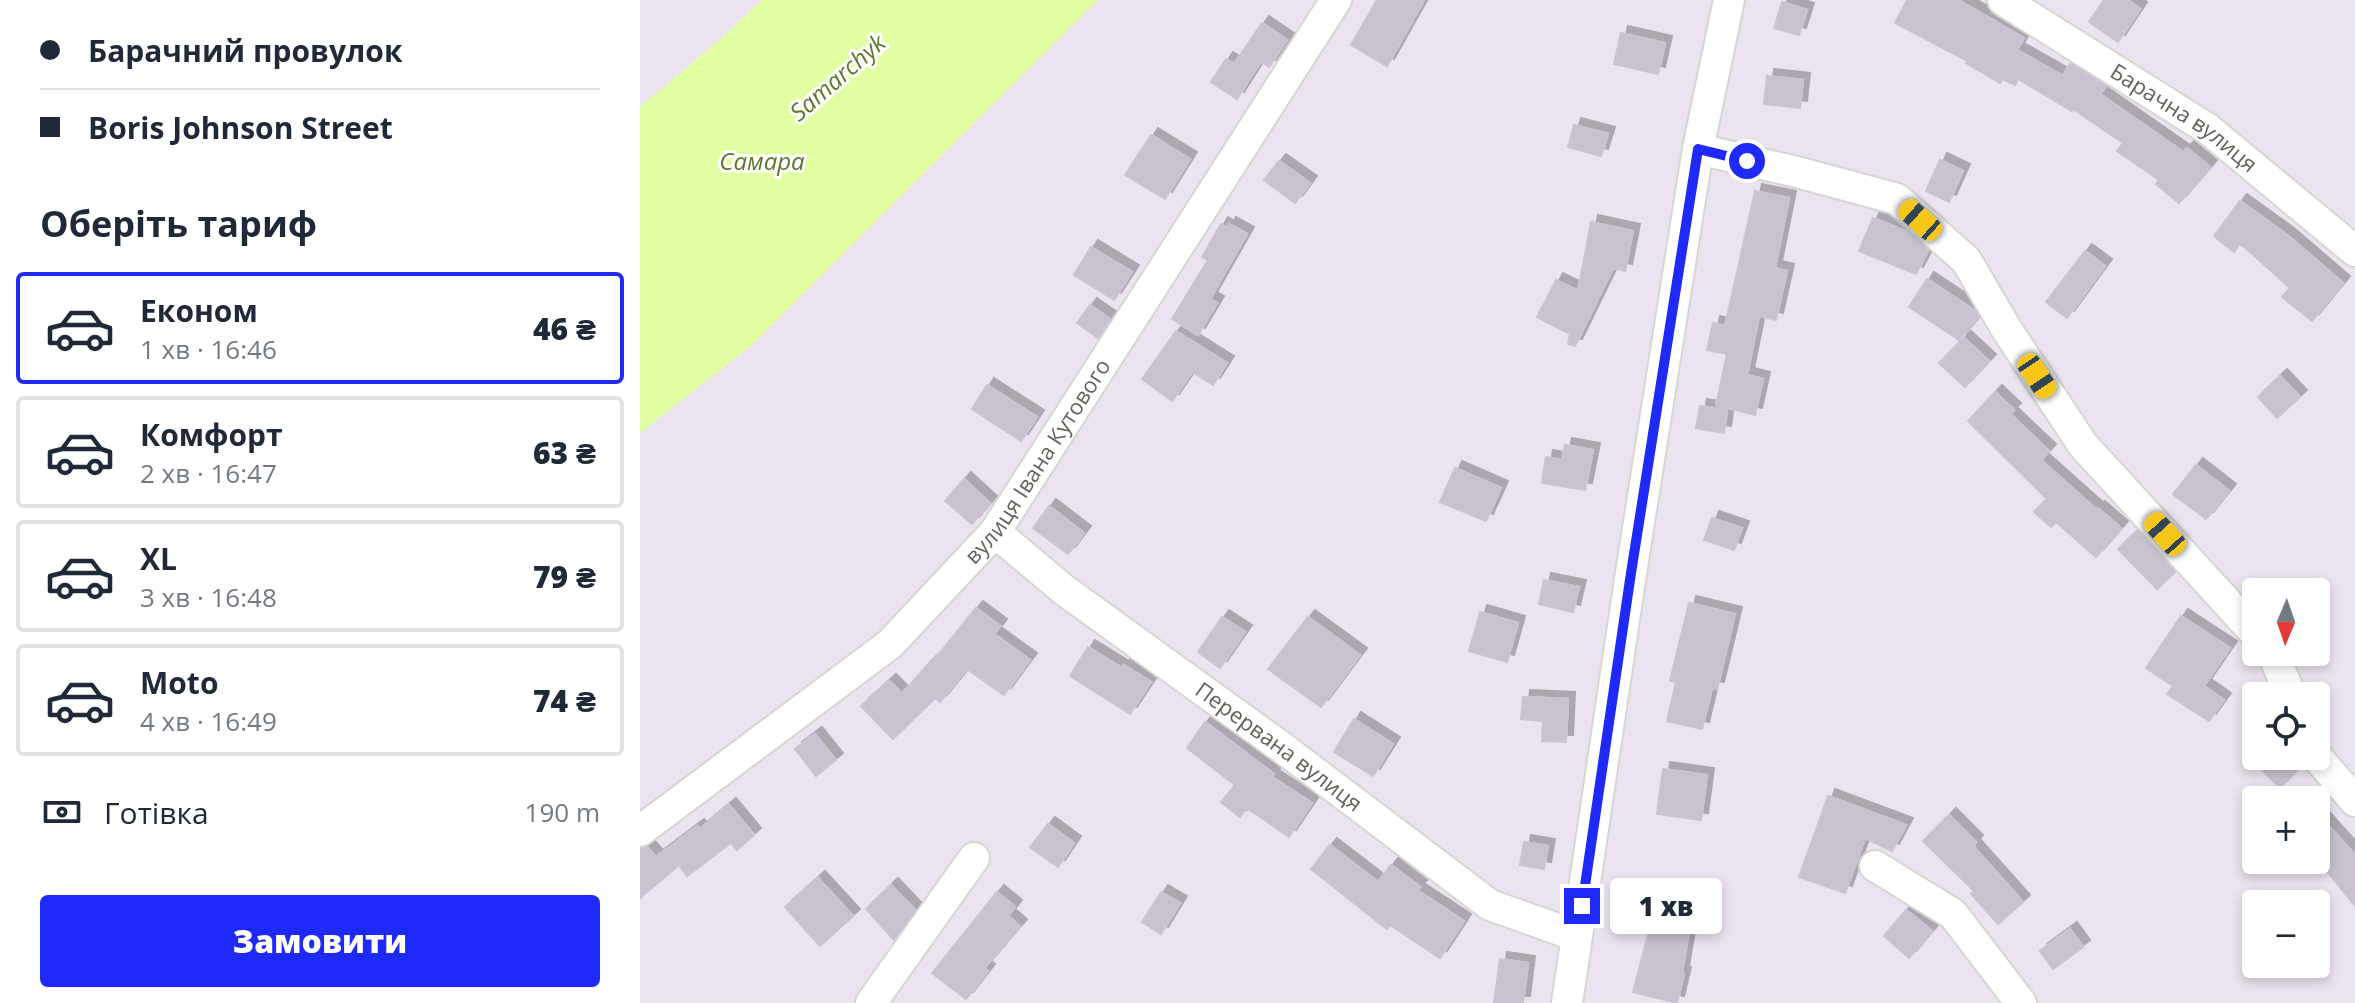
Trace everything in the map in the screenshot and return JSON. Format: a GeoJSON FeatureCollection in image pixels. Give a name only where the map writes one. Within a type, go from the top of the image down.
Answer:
{"type":"FeatureCollection","features":[{"type":"Feature","properties":{"kind":"street","name":"вулиця Івана Кутового"},"geometry":{"type":"LineString","coordinates":[[640,831],[890,644],[995,532],[1336,0]]}},
{"type":"Feature","properties":{"kind":"street"},"geometry":{"type":"LineString","coordinates":[[1567,1003],[1698,149],[1729,0]]}},
{"type":"Feature","properties":{"kind":"street","name":"Барачна вулиця"},"geometry":{"type":"LineString","coordinates":[[2003,0],[2208,129],[2355,251]]}},
{"type":"Feature","properties":{"kind":"street"},"geometry":{"type":"LineString","coordinates":[[1698,149],[1897,199],[1966,260],[2007,330],[2083,445],[2242,619]]}},
{"type":"Feature","properties":{"kind":"street","name":"Перервана вулиця"},"geometry":{"type":"LineString","coordinates":[[995,532],[1064,590],[1280,746],[1490,905],[1577,936]]}},
{"type":"Feature","properties":{"kind":"street"},"geometry":{"type":"LineString","coordinates":[[2328,770],[2355,801]]}},
{"type":"Feature","properties":{"kind":"street"},"geometry":{"type":"LineString","coordinates":[[871,1003],[974,858]]}},
{"type":"Feature","properties":{"kind":"street"},"geometry":{"type":"LineString","coordinates":[[1875,866],[1953,914],[2021,1003]]}},
{"type":"Feature","properties":{"kind":"water","name":"Самара"},"geometry":{"type":"Polygon","coordinates":[[[762,0],[1098,0],[752,345],[640,433],[640,107],[762,0]]]}},
{"type":"Feature","properties":{"kind":"building"},"geometry":{"type":"Polygon","coordinates":[[[1377,0],[1424,0],[1387,66],[1351,45],[1377,0]]]}},
{"type":"Feature","properties":{"kind":"building"},"geometry":{"type":"Polygon","coordinates":[[[1907,0],[1958,0],[2024,38],[2017,50],[2063,76],[2070,64],[2106,86],[2100,94],[2183,152],[2187,148],[2210,167],[2179,203],[2156,184],[2159,180],[2117,151],[2123,143],[2073,109],[2018,79],[2015,85],[2003,79],[2000,83],[1966,63],[1968,61],[1895,23],[1907,0]]]}},
{"type":"Feature","properties":{"kind":"building"},"geometry":{"type":"Polygon","coordinates":[[[2104,0],[2128,0],[2140,9],[2118,42],[2089,22],[2104,0]]]}},
{"type":"Feature","properties":{"kind":"building"},"geometry":{"type":"Polygon","coordinates":[[[1782,2],[1807,10],[1799,35],[1774,28],[1782,2]]]}},
{"type":"Feature","properties":{"kind":"building"},"geometry":{"type":"Polygon","coordinates":[[[1262,23],[1287,40],[1269,67],[1261,61],[1237,99],[1211,82],[1226,59],[1234,64],[1262,23]]]}},
{"type":"Feature","properties":{"kind":"building"},"geometry":{"type":"Polygon","coordinates":[[[1621,33],[1665,43],[1658,74],[1614,64],[1621,33]]]}},
{"type":"Feature","properties":{"kind":"building"},"geometry":{"type":"Polygon","coordinates":[[[1767,76],[1803,80],[1800,108],[1764,104],[1767,76]]]}},
{"type":"Feature","properties":{"kind":"building"},"geometry":{"type":"Polygon","coordinates":[[[1574,125],[1608,134],[1601,156],[1568,147],[1574,125]]]}},
{"type":"Feature","properties":{"kind":"building"},"geometry":{"type":"Polygon","coordinates":[[[1151,135],[1190,159],[1165,199],[1125,175],[1151,135]]]}},
{"type":"Feature","properties":{"kind":"building"},"geometry":{"type":"Polygon","coordinates":[[[1940,160],[1963,171],[1949,202],[1926,191],[1940,160]]]}},
{"type":"Feature","properties":{"kind":"building"},"geometry":{"type":"Polygon","coordinates":[[[1279,161],[1310,183],[1295,203],[1264,180],[1279,161]]]}},
{"type":"Feature","properties":{"kind":"building"},"geometry":{"type":"Polygon","coordinates":[[[1755,191],[1789,198],[1775,268],[1787,271],[1776,320],[1759,316],[1747,375],[1763,379],[1755,415],[1716,405],[1727,354],[1707,350],[1713,323],[1725,326],[1755,191]]]}},
{"type":"Feature","properties":{"kind":"building"},"geometry":{"type":"Polygon","coordinates":[[[2240,201],[2287,235],[2343,283],[2312,321],[2282,297],[2290,288],[2240,243],[2234,252],[2214,236],[2240,201]]]}},
{"type":"Feature","properties":{"kind":"building"},"geometry":{"type":"Polygon","coordinates":[[[1873,218],[1908,232],[1928,251],[1916,274],[1859,251],[1873,218]]]}},
{"type":"Feature","properties":{"kind":"building"},"geometry":{"type":"Polygon","coordinates":[[[1591,222],[1633,231],[1625,271],[1613,268],[1575,346],[1568,344],[1570,334],[1537,317],[1556,280],[1578,291],[1591,222]]]}},
{"type":"Feature","properties":{"kind":"building"},"geometry":{"type":"Polygon","coordinates":[[[1221,224],[1227,228],[1229,224],[1247,234],[1210,299],[1217,303],[1198,335],[1172,319],[1208,260],[1202,257],[1221,224]]]}},
{"type":"Feature","properties":{"kind":"building"},"geometry":{"type":"Polygon","coordinates":[[[1091,247],[1132,272],[1114,300],[1074,275],[1091,247]]]}},
{"type":"Feature","properties":{"kind":"building"},"geometry":{"type":"Polygon","coordinates":[[[2085,251],[2105,266],[2067,318],[2046,302],[2085,251]]]}},
{"type":"Feature","properties":{"kind":"building"},"geometry":{"type":"Polygon","coordinates":[[[1927,279],[1975,311],[1978,317],[1959,340],[1909,307],[1927,279]]]}},
{"type":"Feature","properties":{"kind":"building"},"geometry":{"type":"Polygon","coordinates":[[[1090,305],[1110,319],[1098,338],[1077,323],[1090,305]]]}},
{"type":"Feature","properties":{"kind":"building"},"geometry":{"type":"Polygon","coordinates":[[[1176,331],[1227,363],[1213,385],[1192,372],[1172,401],[1142,379],[1176,331]]]}},
{"type":"Feature","properties":{"kind":"building"},"geometry":{"type":"Polygon","coordinates":[[[1964,338],[1989,361],[1965,387],[1939,363],[1964,338]]]}},
{"type":"Feature","properties":{"kind":"building"},"geometry":{"type":"Polygon","coordinates":[[[2280,376],[2300,397],[2277,418],[2258,397],[2280,376]]]}},
{"type":"Feature","properties":{"kind":"building"},"geometry":{"type":"Polygon","coordinates":[[[987,385],[1037,417],[1021,441],[972,409],[987,385]]]}},
{"type":"Feature","properties":{"kind":"building"},"geometry":{"type":"Polygon","coordinates":[[[1995,392],[2014,410],[2010,414],[2049,451],[2041,460],[2121,528],[2096,557],[2056,522],[2051,527],[2034,512],[2047,499],[1968,421],[1995,392]]]}},
{"type":"Feature","properties":{"kind":"building"},"geometry":{"type":"Polygon","coordinates":[[[1700,406],[1727,410],[1724,433],[1696,428],[1700,406]]]}},
{"type":"Feature","properties":{"kind":"building"},"geometry":{"type":"Polygon","coordinates":[[[1565,445],[1593,450],[1585,490],[1542,483],[1546,457],[1562,460],[1565,445]]]}},
{"type":"Feature","properties":{"kind":"building"},"geometry":{"type":"Polygon","coordinates":[[[2196,465],[2229,491],[2206,519],[2173,494],[2196,465]]]}},
{"type":"Feature","properties":{"kind":"building"},"geometry":{"type":"Polygon","coordinates":[[[1455,468],[1501,488],[1486,521],[1440,502],[1455,468]]]}},
{"type":"Feature","properties":{"kind":"building"},"geometry":{"type":"Polygon","coordinates":[[[964,479],[990,503],[972,524],[945,501],[964,479]]]}},
{"type":"Feature","properties":{"kind":"building"},"geometry":{"type":"Polygon","coordinates":[[[1049,506],[1084,533],[1068,554],[1033,528],[1049,506]]]}},
{"type":"Feature","properties":{"kind":"building"},"geometry":{"type":"Polygon","coordinates":[[[1712,518],[1742,528],[1734,550],[1704,540],[1712,518]]]}},
{"type":"Feature","properties":{"kind":"building"},"geometry":{"type":"Polygon","coordinates":[[[2137,531],[2175,572],[2157,589],[2118,549],[2137,531]]]}},
{"type":"Feature","properties":{"kind":"building"},"geometry":{"type":"Polygon","coordinates":[[[1544,580],[1579,587],[1573,612],[1539,604],[1544,580]]]}},
{"type":"Feature","properties":{"kind":"building"},"geometry":{"type":"Polygon","coordinates":[[[1689,603],[1735,614],[1717,689],[1712,688],[1702,729],[1667,721],[1676,682],[1670,681],[1689,603]]]}},
{"type":"Feature","properties":{"kind":"building"},"geometry":{"type":"Polygon","coordinates":[[[976,608],[1000,626],[994,634],[1030,660],[1004,695],[967,669],[940,702],[935,698],[893,739],[861,706],[889,681],[902,694],[931,664],[976,608]]]}},
{"type":"Feature","properties":{"kind":"building"},"geometry":{"type":"Polygon","coordinates":[[[1480,612],[1518,623],[1507,662],[1469,651],[1480,612]]]}},
{"type":"Feature","properties":{"kind":"building"},"geometry":{"type":"Polygon","coordinates":[[[2181,616],[2230,648],[2204,686],[2224,700],[2209,721],[2167,694],[2173,686],[2146,668],[2181,616]]]}},
{"type":"Feature","properties":{"kind":"building"},"geometry":{"type":"Polygon","coordinates":[[[1222,617],[1245,632],[1220,668],[1198,652],[1222,617]]]}},
{"type":"Feature","properties":{"kind":"building"},"geometry":{"type":"Polygon","coordinates":[[[1308,617],[1360,655],[1321,707],[1268,669],[1308,617]]]}},
{"type":"Feature","properties":{"kind":"building"},"geometry":{"type":"Polygon","coordinates":[[[1088,647],[1151,682],[1130,714],[1070,676],[1088,647]]]}},
{"type":"Feature","properties":{"kind":"building"},"geometry":{"type":"Polygon","coordinates":[[[1523,697],[1568,699],[1566,742],[1542,741],[1543,721],[1521,719],[1523,697]]]}},
{"type":"Feature","properties":{"kind":"building"},"geometry":{"type":"Polygon","coordinates":[[[1354,719],[1393,744],[1373,776],[1334,752],[1354,719]]]}},
{"type":"Feature","properties":{"kind":"building"},"geometry":{"type":"Polygon","coordinates":[[[1205,722],[1274,774],[1272,777],[1312,803],[1289,837],[1247,808],[1240,817],[1221,802],[1235,785],[1187,748],[1205,722]]]}},
{"type":"Feature","properties":{"kind":"building"},"geometry":{"type":"Polygon","coordinates":[[[815,734],[836,760],[816,776],[795,749],[815,734]]]}},
{"type":"Feature","properties":{"kind":"building"},"geometry":{"type":"Polygon","coordinates":[[[1663,769],[1707,775],[1701,820],[1657,814],[1663,769]]]}},
{"type":"Feature","properties":{"kind":"building"},"geometry":{"type":"Polygon","coordinates":[[[2262,770],[2297,770],[2282,786],[2278,786],[2262,770]]]}},
{"type":"Feature","properties":{"kind":"building"},"geometry":{"type":"Polygon","coordinates":[[[1828,796],[1906,825],[1892,851],[1865,838],[1845,893],[1799,877],[1828,796]]]}},
{"type":"Feature","properties":{"kind":"building"},"geometry":{"type":"Polygon","coordinates":[[[729,805],[754,835],[737,850],[731,843],[687,876],[679,865],[640,898],[640,849],[647,847],[656,857],[697,826],[700,829],[729,805]]]}},
{"type":"Feature","properties":{"kind":"building"},"geometry":{"type":"Polygon","coordinates":[[[1949,815],[1976,842],[1973,846],[2023,902],[1998,924],[1971,894],[1974,891],[1923,841],[1949,815]]]}},
{"type":"Feature","properties":{"kind":"building"},"geometry":{"type":"Polygon","coordinates":[[[1048,824],[1074,843],[1058,867],[1030,847],[1048,824]]]}},
{"type":"Feature","properties":{"kind":"building"},"geometry":{"type":"Polygon","coordinates":[[[2330,827],[2355,855],[2355,906],[2329,874],[2330,827]]]}},
{"type":"Feature","properties":{"kind":"building"},"geometry":{"type":"Polygon","coordinates":[[[1524,842],[1548,846],[1544,869],[1520,865],[1524,842]]]}},
{"type":"Feature","properties":{"kind":"building"},"geometry":{"type":"Polygon","coordinates":[[[1330,845],[1378,882],[1391,865],[1420,887],[1417,890],[1464,921],[1440,958],[1390,925],[1387,929],[1311,869],[1330,845]]]}},
{"type":"Feature","properties":{"kind":"building"},"geometry":{"type":"Polygon","coordinates":[[[818,878],[853,916],[820,946],[785,907],[818,878]]]}},
{"type":"Feature","properties":{"kind":"building"},"geometry":{"type":"Polygon","coordinates":[[[891,885],[915,910],[894,940],[866,909],[891,885]]]}},
{"type":"Feature","properties":{"kind":"building"},"geometry":{"type":"Polygon","coordinates":[[[997,892],[1015,907],[1008,916],[1020,926],[984,968],[988,971],[966,999],[932,973],[997,892]]]}},
{"type":"Feature","properties":{"kind":"building"},"geometry":{"type":"Polygon","coordinates":[[[1161,892],[1180,903],[1161,934],[1142,922],[1161,892]]]}},
{"type":"Feature","properties":{"kind":"building"},"geometry":{"type":"Polygon","coordinates":[[[1668,892],[1695,896],[1677,1003],[1633,992],[1649,931],[1637,929],[1642,900],[1666,905],[1668,892]]]}},
{"type":"Feature","properties":{"kind":"building"},"geometry":{"type":"Polygon","coordinates":[[[1906,910],[1932,931],[1909,958],[1884,936],[1906,910]]]}},
{"type":"Feature","properties":{"kind":"building"},"geometry":{"type":"Polygon","coordinates":[[[2070,929],[2083,947],[2053,969],[2040,951],[2070,929]]]}},
{"type":"Feature","properties":{"kind":"building"},"geometry":{"type":"Polygon","coordinates":[[[1500,959],[1528,963],[1523,1003],[1494,1003],[1500,959]]]}},
{"type":"Feature","properties":{"kind":"route"},"geometry":{"type":"LineString","coordinates":[[1582,906],[1698,149],[1747,161]]}},
{"type":"Feature","properties":{"kind":"water label","name":"Samarchyk"},"geometry":{"type":"Point","coordinates":[838,78]}}]}
